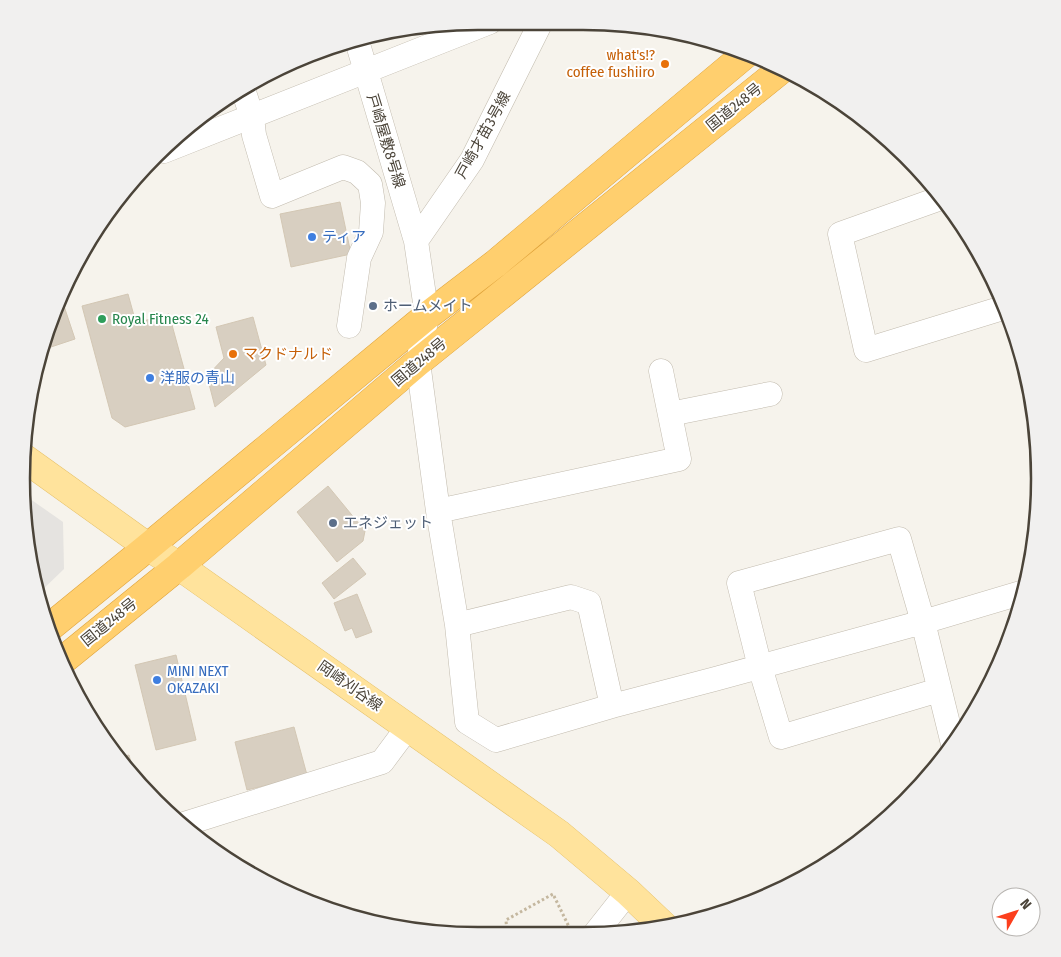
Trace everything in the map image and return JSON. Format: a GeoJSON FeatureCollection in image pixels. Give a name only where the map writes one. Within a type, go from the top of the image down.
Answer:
{"type":"FeatureCollection","features":[{"type":"Feature","properties":{"kind":"highway","name":"国道248号"},"geometry":{"type":"LineString","coordinates":[[54,624],[148,548],[426,316],[494,264],[740,59]]}},
{"type":"Feature","properties":{"kind":"highway","name":"国道248号"},"geometry":{"type":"LineString","coordinates":[[67,657],[179,566],[418,362],[776,74]]}},
{"type":"Feature","properties":{"kind":"main road","name":"岡崎刈谷線"},"geometry":{"type":"LineString","coordinates":[[31,463],[148,548],[179,566],[559,834],[628,892],[658,920]]}},
{"type":"Feature","properties":{"kind":"street"},"geometry":{"type":"LineString","coordinates":[[177,147],[469,30]]}},
{"type":"Feature","properties":{"kind":"street","name":"戸崎才苗3号線"},"geometry":{"type":"LineString","coordinates":[[416,241],[472,160],[537,30]]}},
{"type":"Feature","properties":{"kind":"street","name":"戸崎屋敷8号線"},"geometry":{"type":"LineString","coordinates":[[358,46],[416,241],[426,316],[418,362],[438,511],[457,625],[467,722],[496,740],[612,706]]}},
{"type":"Feature","properties":{"kind":"street"},"geometry":{"type":"LineString","coordinates":[[245,96],[252,116],[254,135],[272,196],[343,167],[358,172],[370,184],[373,203],[371,232],[359,258],[349,326]]}},
{"type":"Feature","properties":{"kind":"street"},"geometry":{"type":"LineString","coordinates":[[934,200],[840,234],[866,350],[998,309]]}},
{"type":"Feature","properties":{"kind":"street"},"geometry":{"type":"LineString","coordinates":[[438,511],[679,459],[661,371]]}},
{"type":"Feature","properties":{"kind":"street"},"geometry":{"type":"LineString","coordinates":[[670,414],[770,394]]}},
{"type":"Feature","properties":{"kind":"street"},"geometry":{"type":"LineString","coordinates":[[939,690],[781,737],[760,667],[739,583],[899,539],[923,622],[950,734]]}},
{"type":"Feature","properties":{"kind":"street"},"geometry":{"type":"LineString","coordinates":[[457,625],[571,597],[589,603],[612,706],[923,622],[1016,594]]}},
{"type":"Feature","properties":{"kind":"street"},"geometry":{"type":"LineString","coordinates":[[190,822],[382,762],[408,727]]}},
{"type":"Feature","properties":{"kind":"street"},"geometry":{"type":"LineString","coordinates":[[601,926],[628,892]]}},
{"type":"Feature","properties":{"kind":"path"},"geometry":{"type":"LineString","coordinates":[[506,927],[506,920],[553,894],[569,927]]}},
{"type":"Feature","properties":{"kind":"shaded area"},"geometry":{"type":"Polygon","coordinates":[[[31,499],[63,522],[64,569],[44,589],[34,537],[31,499]]]}},
{"type":"Feature","properties":{"kind":"building"},"geometry":{"type":"Polygon","coordinates":[[[340,202],[351,254],[291,267],[280,214],[340,202]]]}},
{"type":"Feature","properties":{"kind":"building"},"geometry":{"type":"Polygon","coordinates":[[[128,294],[136,323],[169,314],[195,409],[125,427],[112,418],[82,306],[128,294]]]}},
{"type":"Feature","properties":{"kind":"building"},"geometry":{"type":"Polygon","coordinates":[[[64,307],[75,339],[50,347],[64,307]]]}},
{"type":"Feature","properties":{"kind":"building"},"geometry":{"type":"Polygon","coordinates":[[[253,317],[266,365],[215,407],[207,376],[224,358],[216,327],[253,317]]]}},
{"type":"Feature","properties":{"kind":"building"},"geometry":{"type":"Polygon","coordinates":[[[328,486],[365,531],[363,541],[337,562],[297,512],[328,486]]]}},
{"type":"Feature","properties":{"kind":"building"},"geometry":{"type":"Polygon","coordinates":[[[353,558],[366,574],[334,599],[322,583],[353,558]]]}},
{"type":"Feature","properties":{"kind":"building"},"geometry":{"type":"Polygon","coordinates":[[[357,594],[372,632],[356,638],[352,628],[345,631],[334,603],[357,594]]]}},
{"type":"Feature","properties":{"kind":"building"},"geometry":{"type":"Polygon","coordinates":[[[176,655],[196,740],[156,750],[135,665],[176,655]]]}},
{"type":"Feature","properties":{"kind":"building"},"geometry":{"type":"Polygon","coordinates":[[[294,727],[307,775],[247,790],[235,742],[294,727]]]}},
{"type":"Feature","properties":{"kind":"place","name":"what's!? coffee fushiiro"},"geometry":{"type":"Point","coordinates":[665,64]}},
{"type":"Feature","properties":{"kind":"place","name":"ティア"},"geometry":{"type":"Point","coordinates":[312,237]}},
{"type":"Feature","properties":{"kind":"place","name":"ホームメイト"},"geometry":{"type":"Point","coordinates":[373,306]}},
{"type":"Feature","properties":{"kind":"place","name":"Royal Fitness 24"},"geometry":{"type":"Point","coordinates":[102,319]}},
{"type":"Feature","properties":{"kind":"place","name":"マクドナルド"},"geometry":{"type":"Point","coordinates":[233,354]}},
{"type":"Feature","properties":{"kind":"place","name":"洋服の青山"},"geometry":{"type":"Point","coordinates":[150,378]}},
{"type":"Feature","properties":{"kind":"place","name":"エネジェット"},"geometry":{"type":"Point","coordinates":[333,523]}},
{"type":"Feature","properties":{"kind":"place","name":"MINI NEXT OKAZAKI"},"geometry":{"type":"Point","coordinates":[157,680]}}]}
